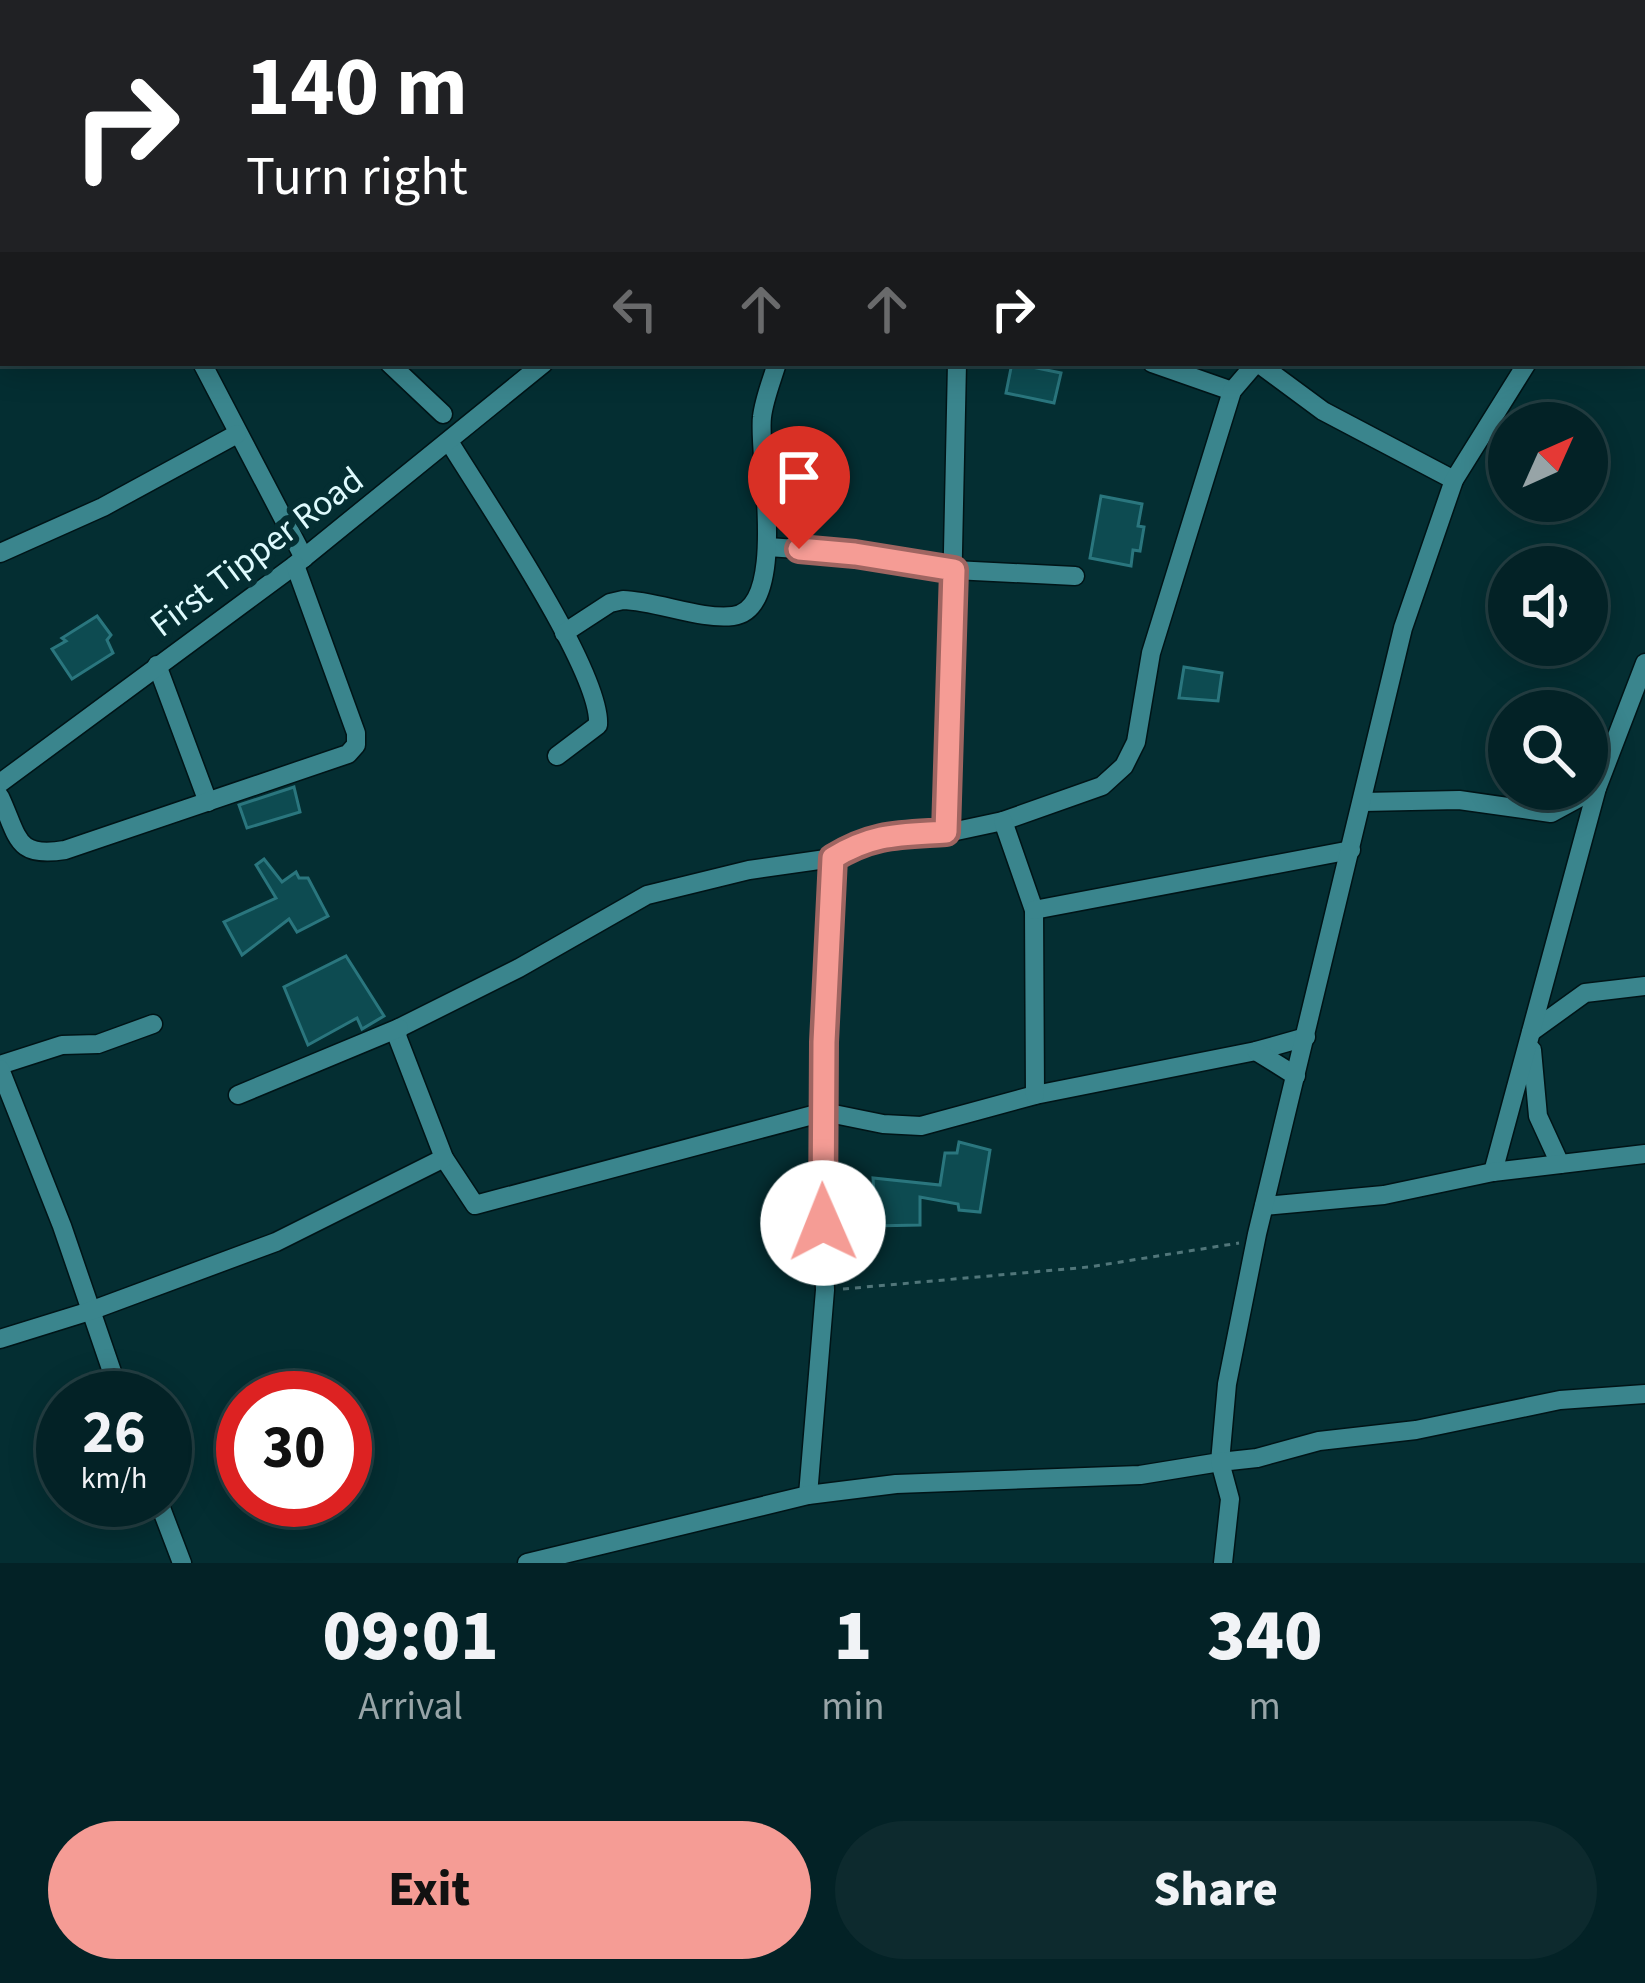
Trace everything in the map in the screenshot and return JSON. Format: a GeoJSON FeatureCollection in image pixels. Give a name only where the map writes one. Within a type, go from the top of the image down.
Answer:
{"type":"FeatureCollection","features":[{"type":"Feature","properties":{"kind":"street"},"geometry":{"type":"LineString","coordinates":[[0,797],[23,847],[38,854],[65,850],[208,802],[348,754],[356,745],[300,562],[203,366]]}},
{"type":"Feature","properties":{"kind":"street"},"geometry":{"type":"LineString","coordinates":[[392,366],[443,414]]}},
{"type":"Feature","properties":{"kind":"street","name":"First Tipper Road"},"geometry":{"type":"LineString","coordinates":[[0,783],[300,562],[540,366]]}},
{"type":"Feature","properties":{"kind":"street"},"geometry":{"type":"LineString","coordinates":[[564,633],[610,603],[623,600],[730,616],[741,614],[756,598],[768,548],[761,418],[776,366]]}},
{"type":"Feature","properties":{"kind":"street"},"geometry":{"type":"LineString","coordinates":[[946,832],[957,366]]}},
{"type":"Feature","properties":{"kind":"street"},"geometry":{"type":"LineString","coordinates":[[1160,366],[1232,392]]}},
{"type":"Feature","properties":{"kind":"street"},"geometry":{"type":"LineString","coordinates":[[238,1095],[399,1028],[519,968],[647,895],[748,870],[833,858],[861,841],[892,834],[946,832],[1003,821],[1102,786],[1124,766],[1136,742],[1151,653],[1232,392],[1254,366]]}},
{"type":"Feature","properties":{"kind":"street"},"geometry":{"type":"LineString","coordinates":[[1261,366],[1324,411],[1454,480]]}},
{"type":"Feature","properties":{"kind":"street"},"geometry":{"type":"LineString","coordinates":[[1223,1563],[1230,1499],[1220,1462],[1227,1384],[1257,1234],[1403,628],[1454,480],[1525,366]]}},
{"type":"Feature","properties":{"kind":"street"},"geometry":{"type":"LineString","coordinates":[[0,553],[103,507],[237,434]]}},
{"type":"Feature","properties":{"kind":"street"},"geometry":{"type":"LineString","coordinates":[[450,443],[564,633],[595,697],[598,725],[557,756]]}},
{"type":"Feature","properties":{"kind":"street"},"geometry":{"type":"LineString","coordinates":[[768,548],[855,554],[954,570],[1075,576]]}},
{"type":"Feature","properties":{"kind":"street"},"geometry":{"type":"LineString","coordinates":[[1608,759],[1645,663]]}},
{"type":"Feature","properties":{"kind":"street"},"geometry":{"type":"LineString","coordinates":[[157,665],[208,802]]}},
{"type":"Feature","properties":{"kind":"street"},"geometry":{"type":"LineString","coordinates":[[1363,802],[1459,800],[1557,810]]}},
{"type":"Feature","properties":{"kind":"street"},"geometry":{"type":"LineString","coordinates":[[1493,1172],[1592,810]]}},
{"type":"Feature","properties":{"kind":"street"},"geometry":{"type":"LineString","coordinates":[[1552,813],[1583,844]]}},
{"type":"Feature","properties":{"kind":"street"},"geometry":{"type":"LineString","coordinates":[[1003,821],[1034,910],[1035,1094]]}},
{"type":"Feature","properties":{"kind":"street"},"geometry":{"type":"LineString","coordinates":[[1034,910],[1351,850]]}},
{"type":"Feature","properties":{"kind":"street"},"geometry":{"type":"LineString","coordinates":[[808,1495],[825,1290],[821,1190],[833,858]]}},
{"type":"Feature","properties":{"kind":"street"},"geometry":{"type":"LineString","coordinates":[[1530,1033],[1585,993],[1645,986]]}},
{"type":"Feature","properties":{"kind":"street"},"geometry":{"type":"LineString","coordinates":[[111,1371],[0,1067],[62,1045],[98,1044],[153,1024]]}},
{"type":"Feature","properties":{"kind":"street"},"geometry":{"type":"LineString","coordinates":[[399,1028],[397,1036],[444,1158],[475,1205],[824,1112],[921,1126],[1035,1094],[1256,1051],[1306,1036]]}},
{"type":"Feature","properties":{"kind":"street"},"geometry":{"type":"LineString","coordinates":[[1530,1033],[1538,1116],[1560,1164]]}},
{"type":"Feature","properties":{"kind":"street"},"geometry":{"type":"LineString","coordinates":[[1256,1051],[1296,1076]]}},
{"type":"Feature","properties":{"kind":"street"},"geometry":{"type":"LineString","coordinates":[[1264,1206],[1384,1195],[1493,1172],[1645,1154]]}},
{"type":"Feature","properties":{"kind":"street"},"geometry":{"type":"LineString","coordinates":[[0,1339],[276,1242],[444,1158]]}},
{"type":"Feature","properties":{"kind":"street"},"geometry":{"type":"LineString","coordinates":[[526,1563],[808,1495],[896,1484],[1139,1475],[1258,1458],[1319,1441],[1416,1430],[1560,1400],[1645,1394]]}},
{"type":"Feature","properties":{"kind":"street"},"geometry":{"type":"LineString","coordinates":[[168,1527],[182,1563]]}},
{"type":"Feature","properties":{"kind":"path"},"geometry":{"type":"LineString","coordinates":[[825,1290],[1089,1267],[1238,1244],[1257,1234]]}},
{"type":"Feature","properties":{"kind":"building"},"geometry":{"type":"Polygon","coordinates":[[[1011,366],[1061,373],[1054,403],[1006,393],[1011,366]]]}},
{"type":"Feature","properties":{"kind":"building"},"geometry":{"type":"Polygon","coordinates":[[[1101,496],[1142,504],[1140,551],[1133,550],[1131,566],[1090,558],[1101,496]]]}},
{"type":"Feature","properties":{"kind":"building"},"geometry":{"type":"Polygon","coordinates":[[[97,616],[111,635],[107,640],[113,653],[72,679],[52,649],[97,616]]]}},
{"type":"Feature","properties":{"kind":"building"},"geometry":{"type":"Polygon","coordinates":[[[1184,667],[1222,673],[1218,701],[1179,698],[1184,667]]]}},
{"type":"Feature","properties":{"kind":"building"},"geometry":{"type":"Polygon","coordinates":[[[294,787],[300,812],[247,828],[239,805],[294,787]]]}},
{"type":"Feature","properties":{"kind":"building"},"geometry":{"type":"Polygon","coordinates":[[[264,859],[282,882],[296,872],[299,878],[308,878],[328,916],[297,932],[289,919],[242,955],[224,922],[276,898],[256,865],[264,859]]]}},
{"type":"Feature","properties":{"kind":"building"},"geometry":{"type":"Polygon","coordinates":[[[346,956],[384,1016],[362,1029],[357,1018],[308,1045],[284,987],[346,956]]]}},
{"type":"Feature","properties":{"kind":"building"},"geometry":{"type":"Polygon","coordinates":[[[959,1142],[990,1150],[980,1212],[920,1197],[920,1225],[872,1226],[873,1215],[863,1216],[862,1196],[874,1194],[873,1178],[940,1185],[945,1153],[957,1153],[959,1142]]]}},
{"type":"Feature","properties":{"kind":"route"},"geometry":{"type":"LineString","coordinates":[[799,549],[954,570],[946,832],[892,834],[861,841],[833,858],[824,1042],[823,1223]]}}]}
